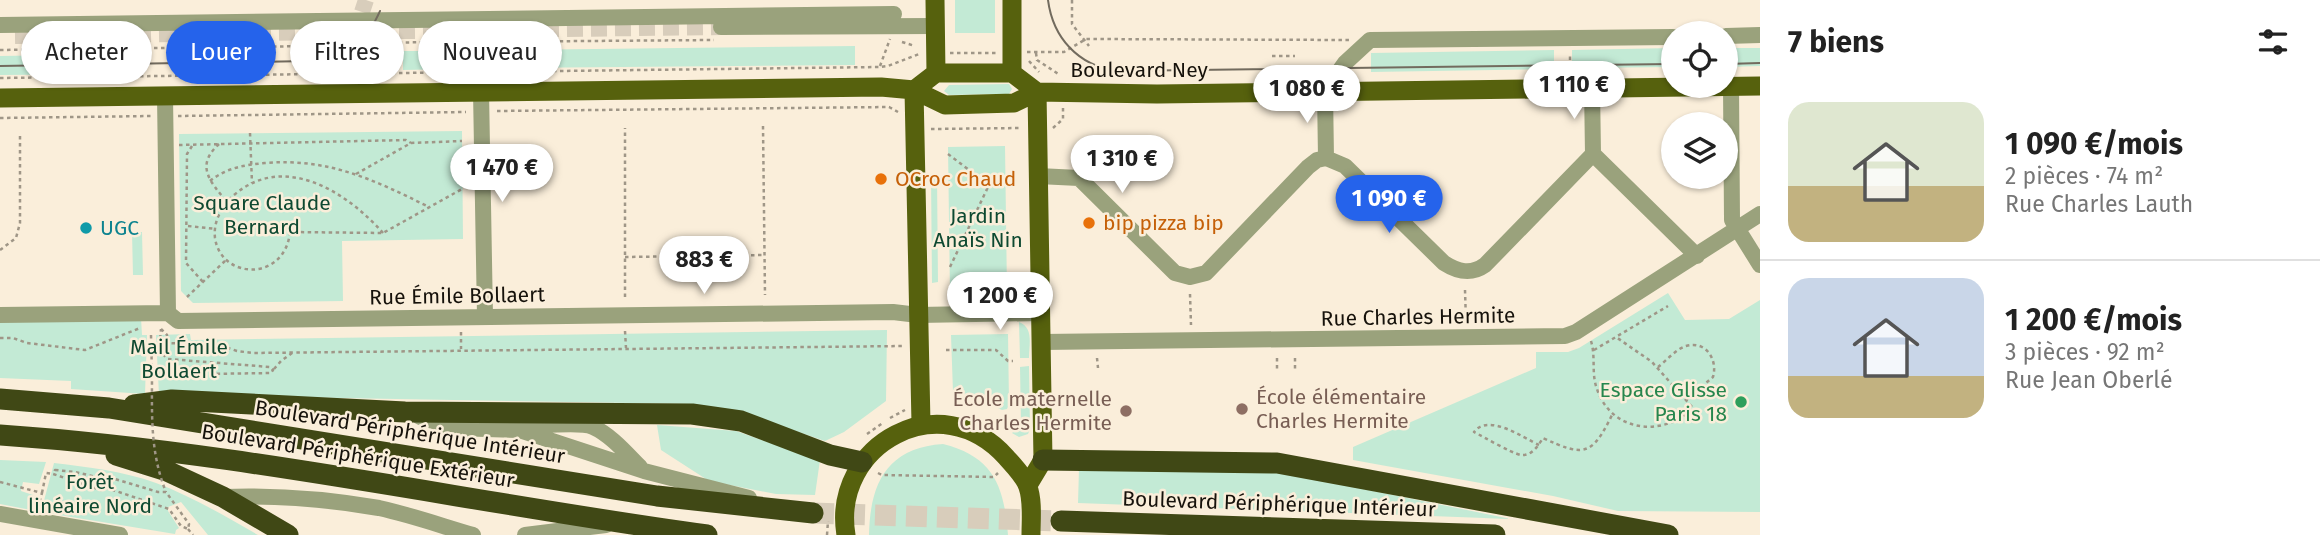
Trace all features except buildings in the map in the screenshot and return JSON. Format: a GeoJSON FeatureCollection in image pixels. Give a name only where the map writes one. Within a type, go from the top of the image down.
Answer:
{"type":"FeatureCollection","features":[{"type":"Feature","properties":{"kind":"highway","name":"Boulevard Périphérique Intérieur"},"geometry":{"type":"LineString","coordinates":[[0,399],[109,408],[657,496],[813,513]]}},
{"type":"Feature","properties":{"kind":"highway"},"geometry":{"type":"LineString","coordinates":[[109,408],[172,400],[405,412],[524,422],[692,414],[741,421],[830,455],[862,462]]}},
{"type":"Feature","properties":{"kind":"highway","name":"Boulevard Périphérique Extérieur"},"geometry":{"type":"LineString","coordinates":[[0,435],[66,439],[226,459],[707,535]]}},
{"type":"Feature","properties":{"kind":"highway"},"geometry":{"type":"LineString","coordinates":[[66,439],[166,471],[223,496],[288,535]]}},
{"type":"Feature","properties":{"kind":"highway"},"geometry":{"type":"LineString","coordinates":[[1043,460],[1277,463],[1667,535]]}},
{"type":"Feature","properties":{"kind":"highway","name":"Boulevard Périphérique Intérieur"},"geometry":{"type":"LineString","coordinates":[[1061,522],[1495,535]]}},
{"type":"Feature","properties":{"kind":"main road"},"geometry":{"type":"LineString","coordinates":[[935,0],[936,73]]}},
{"type":"Feature","properties":{"kind":"main road"},"geometry":{"type":"LineString","coordinates":[[1012,0],[1012,73]]}},
{"type":"Feature","properties":{"kind":"main road"},"geometry":{"type":"LineString","coordinates":[[0,98],[881,87],[914,90],[936,73],[1012,73],[1038,83],[1043,460],[1028,485],[1031,535]]}},
{"type":"Feature","properties":{"kind":"main road","name":"Boulevard Ney"},"geometry":{"type":"LineString","coordinates":[[914,90],[945,105],[1014,103],[1038,83],[1325,92],[1661,87]]}},
{"type":"Feature","properties":{"kind":"main road","name":"Boulevard Ney"},"geometry":{"type":"LineString","coordinates":[[1738,86],[1760,86]]}},
{"type":"Feature","properties":{"kind":"main road"},"geometry":{"type":"LineString","coordinates":[[914,90],[921,424]]}},
{"type":"Feature","properties":{"kind":"main road"},"geometry":{"type":"LineString","coordinates":[[844,532],[850,493],[862,462],[901,432],[921,424],[943,423],[963,427],[984,437],[997,447],[1028,485]]}},
{"type":"Feature","properties":{"kind":"main road"},"geometry":{"type":"LineString","coordinates":[[1010,462],[1043,460]]}},
{"type":"Feature","properties":{"kind":"street"},"geometry":{"type":"LineString","coordinates":[[0,25],[355,16],[390,20],[893,19],[935,26]]}},
{"type":"Feature","properties":{"kind":"street"},"geometry":{"type":"LineString","coordinates":[[723,33],[893,19]]}},
{"type":"Feature","properties":{"kind":"street"},"geometry":{"type":"LineString","coordinates":[[1738,36],[1760,35]]}},
{"type":"Feature","properties":{"kind":"street"},"geometry":{"type":"LineString","coordinates":[[1326,158],[1325,92],[1345,63],[1370,40],[1661,37]]}},
{"type":"Feature","properties":{"kind":"street"},"geometry":{"type":"LineString","coordinates":[[1592,87],[1593,154],[1697,256]]}},
{"type":"Feature","properties":{"kind":"street"},"geometry":{"type":"LineString","coordinates":[[481,91],[485,317]]}},
{"type":"Feature","properties":{"kind":"street"},"geometry":{"type":"LineString","coordinates":[[165,96],[168,313]]}},
{"type":"Feature","properties":{"kind":"street"},"geometry":{"type":"LineString","coordinates":[[1731,98],[1732,220],[1760,264]]}},
{"type":"Feature","properties":{"kind":"street"},"geometry":{"type":"LineString","coordinates":[[1038,176],[1079,178],[1175,272],[1190,277],[1206,273],[1308,167],[1317,160],[1326,158],[1345,166],[1444,263],[1465,272],[1485,265],[1593,154]]}},
{"type":"Feature","properties":{"kind":"street","name":"Rue Charles Hermite"},"geometry":{"type":"LineString","coordinates":[[1042,342],[1564,336],[1576,332],[1760,214]]}},
{"type":"Feature","properties":{"kind":"street","name":"Rue Émile Bollaert"},"geometry":{"type":"LineString","coordinates":[[0,315],[168,313],[178,321],[893,312],[918,315],[1041,313]]}},
{"type":"Feature","properties":{"kind":"street"},"geometry":{"type":"LineString","coordinates":[[524,422],[644,471],[813,513]]}},
{"type":"Feature","properties":{"kind":"street"},"geometry":{"type":"LineString","coordinates":[[524,422],[534,425],[592,426],[644,471]]}},
{"type":"Feature","properties":{"kind":"street"},"geometry":{"type":"LineString","coordinates":[[223,496],[271,495],[323,499],[382,509],[473,535]]}},
{"type":"Feature","properties":{"kind":"street"},"geometry":{"type":"LineString","coordinates":[[0,514],[34,528],[120,535]]}},
{"type":"Feature","properties":{"kind":"street"},"geometry":{"type":"LineString","coordinates":[[525,535],[620,523]]}},
{"type":"Feature","properties":{"kind":"path"},"geometry":{"type":"LineString","coordinates":[[1072,0],[1072,24],[1089,46]]}},
{"type":"Feature","properties":{"kind":"path"},"geometry":{"type":"LineString","coordinates":[[893,19],[915,46]]}},
{"type":"Feature","properties":{"kind":"path"},"geometry":{"type":"LineString","coordinates":[[880,73],[893,19]]}},
{"type":"Feature","properties":{"kind":"path"},"geometry":{"type":"LineString","coordinates":[[404,42],[723,33]]}},
{"type":"Feature","properties":{"kind":"path"},"geometry":{"type":"LineString","coordinates":[[1570,39],[1570,72]]}},
{"type":"Feature","properties":{"kind":"path","name":"Boulevard Ney"},"geometry":{"type":"LineString","coordinates":[[1063,77],[1037,60],[1036,53],[1064,52],[1083,40],[1370,40]]}},
{"type":"Feature","properties":{"kind":"path"},"geometry":{"type":"LineString","coordinates":[[0,50],[290,45]]}},
{"type":"Feature","properties":{"kind":"path"},"geometry":{"type":"LineString","coordinates":[[947,53],[1005,52]]}},
{"type":"Feature","properties":{"kind":"path"},"geometry":{"type":"LineString","coordinates":[[1036,53],[1024,52],[1038,83]]}},
{"type":"Feature","properties":{"kind":"path"},"geometry":{"type":"LineString","coordinates":[[404,72],[880,67],[925,53]]}},
{"type":"Feature","properties":{"kind":"path"},"geometry":{"type":"LineString","coordinates":[[1272,56],[1295,56]]}},
{"type":"Feature","properties":{"kind":"path"},"geometry":{"type":"LineString","coordinates":[[888,66],[888,73]]}},
{"type":"Feature","properties":{"kind":"path"},"geometry":{"type":"LineString","coordinates":[[0,78],[290,73]]}},
{"type":"Feature","properties":{"kind":"path"},"geometry":{"type":"LineString","coordinates":[[366,93],[369,84]]}},
{"type":"Feature","properties":{"kind":"path"},"geometry":{"type":"LineString","coordinates":[[493,111],[889,107]]}},
{"type":"Feature","properties":{"kind":"path"},"geometry":{"type":"LineString","coordinates":[[1054,128],[1063,119],[1063,107]]}},
{"type":"Feature","properties":{"kind":"path"},"geometry":{"type":"LineString","coordinates":[[170,116],[471,112]]}},
{"type":"Feature","properties":{"kind":"path"},"geometry":{"type":"LineString","coordinates":[[0,118],[160,116]]}},
{"type":"Feature","properties":{"kind":"path"},"geometry":{"type":"LineString","coordinates":[[763,126],[765,295]]}},
{"type":"Feature","properties":{"kind":"path"},"geometry":{"type":"LineString","coordinates":[[625,128],[625,297]]}},
{"type":"Feature","properties":{"kind":"path"},"geometry":{"type":"LineString","coordinates":[[930,129],[1026,128]]}},
{"type":"Feature","properties":{"kind":"path"},"geometry":{"type":"LineString","coordinates":[[250,133],[252,183]]}},
{"type":"Feature","properties":{"kind":"path"},"geometry":{"type":"LineString","coordinates":[[0,250],[16,237],[20,223],[20,136]]}},
{"type":"Feature","properties":{"kind":"path"},"geometry":{"type":"LineString","coordinates":[[179,145],[406,140],[411,143]]}},
{"type":"Feature","properties":{"kind":"path"},"geometry":{"type":"LineString","coordinates":[[356,174],[411,143],[462,141]]}},
{"type":"Feature","properties":{"kind":"path"},"geometry":{"type":"LineString","coordinates":[[219,144],[208,158],[207,173],[227,202]]}},
{"type":"Feature","properties":{"kind":"path"},"geometry":{"type":"LineString","coordinates":[[193,145],[187,154],[186,263],[203,282]]}},
{"type":"Feature","properties":{"kind":"path"},"geometry":{"type":"LineString","coordinates":[[948,154],[987,185],[950,267]]}},
{"type":"Feature","properties":{"kind":"path"},"geometry":{"type":"LineString","coordinates":[[210,181],[228,170],[251,164],[317,163],[356,174],[429,207]]}},
{"type":"Feature","properties":{"kind":"path"},"geometry":{"type":"LineString","coordinates":[[383,233],[346,197],[320,184],[288,177],[252,183],[227,202],[219,212],[215,238],[226,260],[241,268],[264,269],[281,258],[289,241],[289,232],[383,233],[432,203],[462,189]]}},
{"type":"Feature","properties":{"kind":"path"},"geometry":{"type":"LineString","coordinates":[[187,226],[216,229]]}},
{"type":"Feature","properties":{"kind":"path"},"geometry":{"type":"LineString","coordinates":[[625,257],[765,255]]}},
{"type":"Feature","properties":{"kind":"path"},"geometry":{"type":"LineString","coordinates":[[187,297],[226,260]]}},
{"type":"Feature","properties":{"kind":"path"},"geometry":{"type":"LineString","coordinates":[[1465,290],[1466,323]]}},
{"type":"Feature","properties":{"kind":"path"},"geometry":{"type":"LineString","coordinates":[[1190,294],[1191,327]]}},
{"type":"Feature","properties":{"kind":"path"},"geometry":{"type":"LineString","coordinates":[[1594,350],[1668,306]]}},
{"type":"Feature","properties":{"kind":"path"},"geometry":{"type":"LineString","coordinates":[[0,338],[85,350],[142,328]]}},
{"type":"Feature","properties":{"kind":"path"},"geometry":{"type":"LineString","coordinates":[[151,329],[161,329],[167,335],[167,343],[219,345],[253,353],[906,346]]}},
{"type":"Feature","properties":{"kind":"path"},"geometry":{"type":"LineString","coordinates":[[161,329],[159,351],[168,359],[270,367],[274,370]]}},
{"type":"Feature","properties":{"kind":"path"},"geometry":{"type":"LineString","coordinates":[[625,330],[626,348]]}},
{"type":"Feature","properties":{"kind":"path"},"geometry":{"type":"LineString","coordinates":[[461,332],[461,349]]}},
{"type":"Feature","properties":{"kind":"path"},"geometry":{"type":"LineString","coordinates":[[151,335],[156,468],[166,492],[188,524],[188,529]]}},
{"type":"Feature","properties":{"kind":"path"},"geometry":{"type":"LineString","coordinates":[[1591,341],[1597,392],[1612,415],[1637,426],[1662,426],[1679,421],[1693,408],[1657,368],[1616,337]]}},
{"type":"Feature","properties":{"kind":"path"},"geometry":{"type":"LineString","coordinates":[[1657,368],[1687,345],[1703,347],[1708,351],[1715,364],[1713,377],[1686,400]]}},
{"type":"Feature","properties":{"kind":"path"},"geometry":{"type":"LineString","coordinates":[[946,350],[996,350],[1013,362]]}},
{"type":"Feature","properties":{"kind":"path"},"geometry":{"type":"LineString","coordinates":[[152,374],[199,371],[202,374],[271,373],[281,360],[292,353]]}},
{"type":"Feature","properties":{"kind":"path"},"geometry":{"type":"LineString","coordinates":[[1097,358],[1098,368]]}},
{"type":"Feature","properties":{"kind":"path"},"geometry":{"type":"LineString","coordinates":[[1276,358],[1277,370]]}},
{"type":"Feature","properties":{"kind":"path"},"geometry":{"type":"LineString","coordinates":[[1295,358],[1295,370]]}},
{"type":"Feature","properties":{"kind":"path"},"geometry":{"type":"LineString","coordinates":[[1539,445],[1494,425],[1482,425],[1474,432],[1521,455],[1532,452],[1539,445],[1543,439],[1569,450],[1582,450],[1600,439],[1612,415]]}},
{"type":"Feature","properties":{"kind":"path"},"geometry":{"type":"LineString","coordinates":[[862,462],[882,475],[994,477]]}},
{"type":"Feature","properties":{"kind":"path"},"geometry":{"type":"LineString","coordinates":[[53,474],[55,470],[75,472],[166,492]]}},
{"type":"Feature","properties":{"kind":"path"},"geometry":{"type":"LineString","coordinates":[[34,528],[46,473],[101,490],[104,487],[169,509],[181,526],[193,535]]}},
{"type":"Feature","properties":{"kind":"path"},"geometry":{"type":"LineString","coordinates":[[0,482],[42,493]]}},
{"type":"Feature","properties":{"kind":"green space"},"geometry":{"type":"Polygon","coordinates":[[[955,0],[995,0],[995,33],[955,33],[955,0]]]}},
{"type":"Feature","properties":{"kind":"green space"},"geometry":{"type":"Polygon","coordinates":[[[855,46],[855,65],[562,68],[562,49],[855,46]]]}},
{"type":"Feature","properties":{"kind":"green space"},"geometry":{"type":"Polygon","coordinates":[[[1661,48],[1661,67],[1572,68],[1572,50],[1661,48]]]}},
{"type":"Feature","properties":{"kind":"green space"},"geometry":{"type":"Polygon","coordinates":[[[1738,48],[1760,48],[1760,66],[1738,67],[1738,48]]]}},
{"type":"Feature","properties":{"kind":"green space"},"geometry":{"type":"Polygon","coordinates":[[[1554,50],[1554,69],[1371,72],[1371,53],[1554,50]]]}},
{"type":"Feature","properties":{"kind":"green space"},"geometry":{"type":"Polygon","coordinates":[[[404,51],[418,51],[418,70],[404,70],[404,51]]]}},
{"type":"Feature","properties":{"kind":"green space"},"geometry":{"type":"Polygon","coordinates":[[[0,56],[21,56],[21,75],[0,75],[0,56]]]}},
{"type":"Feature","properties":{"kind":"green space"},"geometry":{"type":"Polygon","coordinates":[[[1009,84],[1012,89],[1009,94],[949,95],[944,91],[949,85],[1009,84]]]}},
{"type":"Feature","properties":{"kind":"green space","name":"Square Claude Bernard"},"geometry":{"type":"Polygon","coordinates":[[[462,131],[463,239],[342,241],[343,301],[193,303],[181,291],[179,134],[462,131]]]}},
{"type":"Feature","properties":{"kind":"green space","name":"Jardin Anaïs Nin"},"geometry":{"type":"Polygon","coordinates":[[[1005,146],[1007,292],[950,294],[948,147],[1005,146]]]}},
{"type":"Feature","properties":{"kind":"green space"},"geometry":{"type":"Polygon","coordinates":[[[931,175],[937,175],[938,282],[932,283],[931,175]]]}},
{"type":"Feature","properties":{"kind":"green space"},"geometry":{"type":"Polygon","coordinates":[[[132,232],[142,232],[143,275],[133,275],[132,232]]]}},
{"type":"Feature","properties":{"kind":"green space"},"geometry":{"type":"Polygon","coordinates":[[[1668,293],[1685,320],[1729,319],[1760,300],[1760,512],[1618,511],[1553,496],[1353,460],[1353,447],[1536,368],[1536,352],[1568,352],[1579,348],[1668,293]]]}},
{"type":"Feature","properties":{"kind":"green space"},"geometry":{"type":"Polygon","coordinates":[[[141,318],[142,335],[147,335],[145,394],[71,389],[71,381],[0,378],[0,320],[141,318]]]}},
{"type":"Feature","properties":{"kind":"green space"},"geometry":{"type":"Polygon","coordinates":[[[1019,322],[1029,332],[1029,358],[1020,358],[1019,322]]]}},
{"type":"Feature","properties":{"kind":"green space","name":"Mail Émile Bollaert"},"geometry":{"type":"Polygon","coordinates":[[[887,330],[886,401],[844,432],[825,441],[735,411],[693,404],[159,395],[156,335],[190,334],[191,340],[887,330]]]}},
{"type":"Feature","properties":{"kind":"green space"},"geometry":{"type":"Polygon","coordinates":[[[1008,334],[1007,409],[1002,410],[975,397],[953,392],[951,335],[1008,334]]]}},
{"type":"Feature","properties":{"kind":"green space"},"geometry":{"type":"Polygon","coordinates":[[[1029,366],[1030,429],[1028,434],[1019,437],[1012,433],[1021,424],[1020,367],[1029,366]]]}},
{"type":"Feature","properties":{"kind":"green space"},"geometry":{"type":"Polygon","coordinates":[[[657,425],[736,431],[820,460],[815,495],[776,494],[709,481],[661,450],[657,425]]]}},
{"type":"Feature","properties":{"kind":"green space"},"geometry":{"type":"Polygon","coordinates":[[[943,444],[974,457],[993,476],[1003,502],[1008,535],[869,535],[873,499],[885,472],[895,461],[908,453],[943,444]]]}},
{"type":"Feature","properties":{"kind":"green space","name":"Forêt linéaire Nord"},"geometry":{"type":"Polygon","coordinates":[[[0,460],[46,462],[39,484],[23,482],[21,491],[33,495],[31,510],[0,504],[0,460]]]}},
{"type":"Feature","properties":{"kind":"green space","name":"Forêt linéaire Nord"},"geometry":{"type":"Polygon","coordinates":[[[54,463],[118,472],[156,483],[195,500],[258,535],[208,535],[181,502],[168,507],[179,528],[175,534],[41,512],[54,463]]]}},
{"type":"Feature","properties":{"kind":"green space"},"geometry":{"type":"Polygon","coordinates":[[[1079,469],[1270,470],[1511,519],[1078,503],[1079,469]]]}},
{"type":"Feature","properties":{"kind":"tunnel"},"geometry":{"type":"LineString","coordinates":[[362,12],[366,0]]}},
{"type":"Feature","properties":{"kind":"tunnel"},"geometry":{"type":"LineString","coordinates":[[15,36],[721,27]]}},
{"type":"Feature","properties":{"kind":"tunnel"},"geometry":{"type":"LineString","coordinates":[[813,513],[1061,521]]}},
{"type":"Feature","properties":{"kind":"tram line"},"geometry":{"type":"LineString","coordinates":[[1048,0],[1055,26],[1070,48],[1090,63],[1116,71],[1661,64]]}},
{"type":"Feature","properties":{"kind":"tram line"},"geometry":{"type":"LineString","coordinates":[[0,66],[309,61],[341,51],[360,39],[375,22],[380,11]]}},
{"type":"Feature","properties":{"kind":"tram line"},"geometry":{"type":"LineString","coordinates":[[1738,64],[1760,63]]}},
{"type":"Feature","properties":{"kind":"place","name":"OCroc Chaud"},"geometry":{"type":"Point","coordinates":[881,179]}},
{"type":"Feature","properties":{"kind":"place","name":"bip pizza bip"},"geometry":{"type":"Point","coordinates":[1089,223]}},
{"type":"Feature","properties":{"kind":"place","name":"UGC"},"geometry":{"type":"Point","coordinates":[86,228]}},
{"type":"Feature","properties":{"kind":"place","name":"Espace Glisse Paris 18"},"geometry":{"type":"Point","coordinates":[1741,402]}},
{"type":"Feature","properties":{"kind":"place","name":"École élémentaire Charles Hermite"},"geometry":{"type":"Point","coordinates":[1242,409]}},
{"type":"Feature","properties":{"kind":"place","name":"École maternelle Charles Hermite"},"geometry":{"type":"Point","coordinates":[1126,411]}}]}
